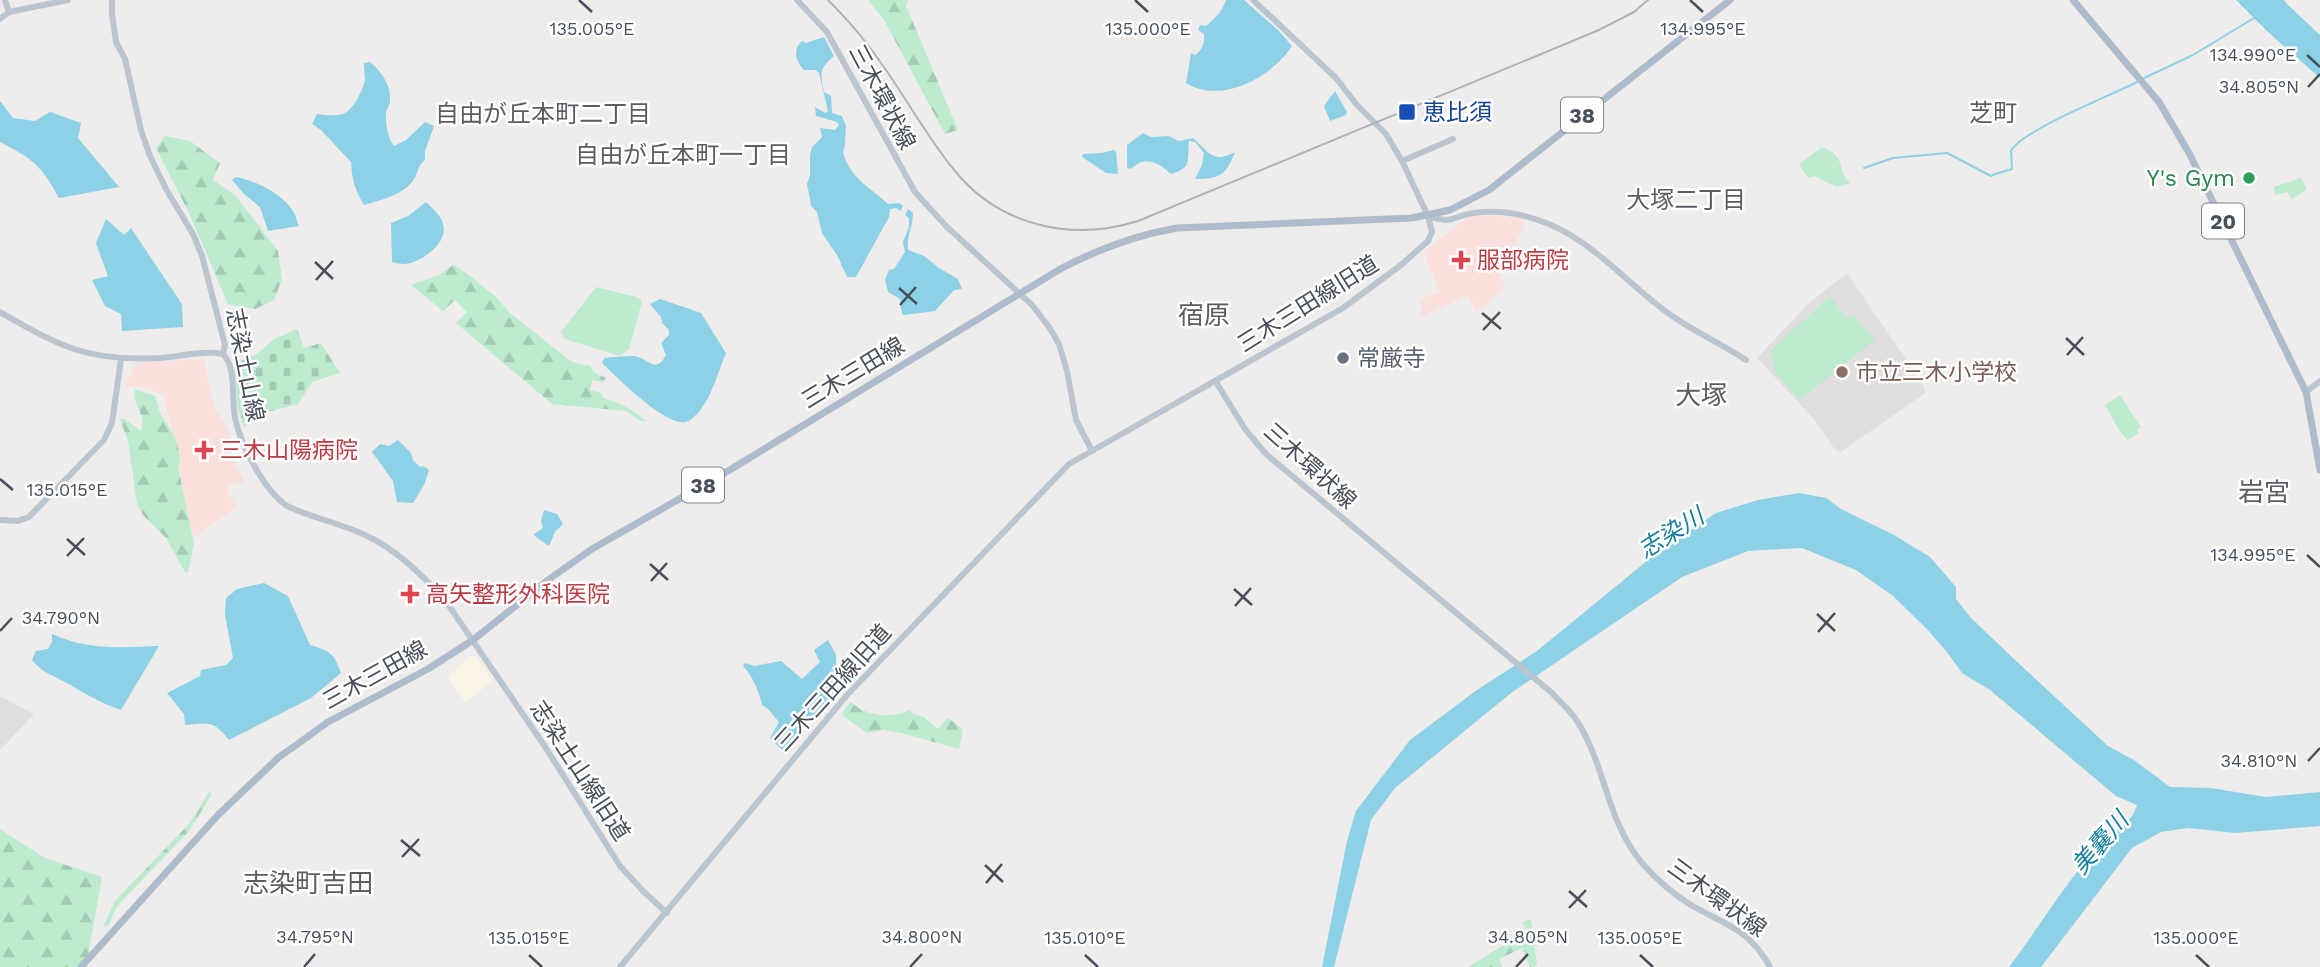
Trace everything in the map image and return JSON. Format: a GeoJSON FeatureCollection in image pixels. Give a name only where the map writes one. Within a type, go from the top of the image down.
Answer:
{"type":"FeatureCollection","features":[{"type":"Feature","properties":{"kind":"main road","name":"三木三田線"},"geometry":{"type":"LineString","coordinates":[[81,967],[218,815],[278,758],[328,722],[428,669],[473,640],[592,549],[728,471],[1020,293],[1088,255],[1150,233],[1211,226],[1371,221],[1428,216],[1470,201],[1489,190],[1730,0]]}},
{"type":"Feature","properties":{"kind":"main road","name":"20"},"geometry":{"type":"LineString","coordinates":[[2073,0],[2159,102],[2189,153],[2305,393],[2320,470]]}},
{"type":"Feature","properties":{"kind":"street"},"geometry":{"type":"LineString","coordinates":[[5,0],[9,12]]}},
{"type":"Feature","properties":{"kind":"street"},"geometry":{"type":"LineString","coordinates":[[0,19],[9,12],[68,0]]}},
{"type":"Feature","properties":{"kind":"street","name":"志染土山線"},"geometry":{"type":"LineString","coordinates":[[112,0],[116,43],[125,59],[141,130],[150,156],[193,234],[202,256],[225,345],[223,354],[230,365],[238,428],[269,490],[295,510],[362,533],[388,548],[435,589],[473,640]]}},
{"type":"Feature","properties":{"kind":"street","name":"三木環状線"},"geometry":{"type":"LineString","coordinates":[[797,0],[827,32],[915,192],[946,226],[1041,315],[1059,344],[1076,420],[1092,451]]}},
{"type":"Feature","properties":{"kind":"street"},"geometry":{"type":"LineString","coordinates":[[1253,0],[1336,78],[1357,105],[1386,134],[1402,160],[1428,216],[1448,222],[1465,214],[1478,212],[1513,213],[1540,220],[1585,243],[1668,313],[1746,360]]}},
{"type":"Feature","properties":{"kind":"street"},"geometry":{"type":"LineString","coordinates":[[1402,160],[1453,139]]}},
{"type":"Feature","properties":{"kind":"street","name":"三木三田線旧道"},"geometry":{"type":"LineString","coordinates":[[1216,382],[1343,308],[1383,280],[1428,242],[1432,232],[1428,216]]}},
{"type":"Feature","properties":{"kind":"street"},"geometry":{"type":"LineString","coordinates":[[0,312],[49,340],[79,352],[121,359],[223,354]]}},
{"type":"Feature","properties":{"kind":"street"},"geometry":{"type":"LineString","coordinates":[[0,520],[29,517],[104,440],[112,422],[121,359]]}},
{"type":"Feature","properties":{"kind":"street"},"geometry":{"type":"LineString","coordinates":[[2305,393],[2320,381]]}},
{"type":"Feature","properties":{"kind":"street"},"geometry":{"type":"LineString","coordinates":[[1092,451],[1216,382]]}},
{"type":"Feature","properties":{"kind":"street","name":"三木環状線"},"geometry":{"type":"LineString","coordinates":[[1216,382],[1245,429],[1266,454],[1500,649],[1577,720],[1588,741],[1620,831],[1637,856],[1658,879],[1681,898],[1749,937],[1770,967]]}},
{"type":"Feature","properties":{"kind":"street","name":"三木三田線旧道"},"geometry":{"type":"LineString","coordinates":[[620,967],[847,695],[1048,484],[1069,464],[1092,451]]}},
{"type":"Feature","properties":{"kind":"street","name":"志染土山線旧道"},"geometry":{"type":"LineString","coordinates":[[473,640],[546,748],[614,857],[643,891],[667,913]]}},
{"type":"Feature","properties":{"kind":"shaded area","name":"服部病院"},"geometry":{"type":"Polygon","coordinates":[[[1489,215],[1525,219],[1523,231],[1514,244],[1494,249],[1496,269],[1505,286],[1477,312],[1469,297],[1464,297],[1421,317],[1422,310],[1418,300],[1439,292],[1424,252],[1467,217],[1489,215]]]}},
{"type":"Feature","properties":{"kind":"shaded area","name":"市立三木小学校"},"geometry":{"type":"Polygon","coordinates":[[[1847,273],[1924,386],[1925,393],[1841,452],[1836,451],[1814,419],[1757,358],[1809,303],[1847,273]]]}},
{"type":"Feature","properties":{"kind":"shaded area","name":"三木山陽病院"},"geometry":{"type":"Polygon","coordinates":[[[204,359],[214,407],[228,429],[234,462],[245,482],[228,486],[236,507],[193,538],[164,395],[145,388],[125,387],[136,363],[204,359]]]}},
{"type":"Feature","properties":{"kind":"shaded area"},"geometry":{"type":"Polygon","coordinates":[[[469,656],[476,657],[493,681],[465,702],[448,677],[469,656]]]}},
{"type":"Feature","properties":{"kind":"shaded area"},"geometry":{"type":"Polygon","coordinates":[[[0,696],[34,714],[0,750],[0,696]]]}},
{"type":"Feature","properties":{"kind":"green space"},"geometry":{"type":"Polygon","coordinates":[[[868,0],[908,0],[906,6],[958,130],[945,134],[884,20],[868,0]]]}},
{"type":"Feature","properties":{"kind":"green space"},"geometry":{"type":"Polygon","coordinates":[[[165,136],[190,141],[220,163],[213,180],[236,196],[278,251],[282,279],[274,300],[255,309],[228,304],[189,213],[156,148],[165,136]]]}},
{"type":"Feature","properties":{"kind":"green space"},"geometry":{"type":"Polygon","coordinates":[[[1822,147],[1835,155],[1850,183],[1837,187],[1814,176],[1808,178],[1799,164],[1822,147]]]}},
{"type":"Feature","properties":{"kind":"green space"},"geometry":{"type":"Polygon","coordinates":[[[2301,178],[2307,189],[2292,199],[2287,192],[2275,195],[2274,187],[2301,178]]]}},
{"type":"Feature","properties":{"kind":"green space"},"geometry":{"type":"Polygon","coordinates":[[[453,265],[495,296],[510,313],[572,362],[590,366],[594,372],[606,378],[603,382],[592,380],[590,390],[601,393],[603,398],[626,407],[646,421],[640,421],[626,411],[552,404],[456,323],[467,312],[455,300],[443,311],[411,285],[439,275],[453,265]]]}},
{"type":"Feature","properties":{"kind":"green space"},"geometry":{"type":"Polygon","coordinates":[[[596,287],[642,301],[629,349],[620,356],[565,339],[561,332],[596,287]]]}},
{"type":"Feature","properties":{"kind":"green space"},"geometry":{"type":"Polygon","coordinates":[[[1830,296],[1847,318],[1854,315],[1875,340],[1800,400],[1775,372],[1770,351],[1830,296]]]}},
{"type":"Feature","properties":{"kind":"green space"},"geometry":{"type":"Polygon","coordinates":[[[297,329],[304,348],[321,343],[340,373],[312,382],[298,404],[268,412],[244,427],[238,410],[234,364],[257,354],[274,339],[297,329]]]}},
{"type":"Feature","properties":{"kind":"green space"},"geometry":{"type":"Polygon","coordinates":[[[135,389],[155,396],[160,413],[178,448],[178,467],[194,544],[188,572],[185,572],[166,538],[143,515],[137,504],[128,441],[120,419],[141,431],[142,418],[135,399],[135,389]]]}},
{"type":"Feature","properties":{"kind":"green space"},"geometry":{"type":"Polygon","coordinates":[[[2120,395],[2141,427],[2137,430],[2139,433],[2127,440],[2105,405],[2120,395]]]}},
{"type":"Feature","properties":{"kind":"green space"},"geometry":{"type":"Polygon","coordinates":[[[851,702],[864,711],[879,715],[895,715],[910,710],[938,729],[948,718],[963,729],[959,749],[901,733],[883,730],[867,733],[843,716],[844,710],[851,702]]]}},
{"type":"Feature","properties":{"kind":"green space"},"geometry":{"type":"Polygon","coordinates":[[[209,792],[212,794],[189,831],[116,908],[109,925],[103,927],[115,901],[189,824],[209,792]]]}},
{"type":"Feature","properties":{"kind":"green space"},"geometry":{"type":"Polygon","coordinates":[[[0,829],[45,858],[102,877],[86,967],[0,967],[0,829]]]}},
{"type":"Feature","properties":{"kind":"green space"},"geometry":{"type":"Polygon","coordinates":[[[1531,919],[1537,964],[1534,967],[1530,967],[1522,948],[1499,959],[1502,967],[1468,967],[1510,941],[1524,943],[1530,936],[1522,922],[1531,919]]]}},
{"type":"Feature","properties":{"kind":"water"},"geometry":{"type":"Polygon","coordinates":[[[1226,0],[1244,0],[1292,46],[1272,68],[1245,84],[1215,91],[1200,89],[1186,83],[1191,53],[1195,55],[1203,43],[1204,34],[1198,30],[1200,25],[1206,26],[1226,0]]]}},
{"type":"Feature","properties":{"kind":"water"},"geometry":{"type":"Polygon","coordinates":[[[2236,0],[2284,0],[2320,35],[2320,78],[2268,32],[2236,0]]]}},
{"type":"Feature","properties":{"kind":"water"},"geometry":{"type":"Polygon","coordinates":[[[824,37],[834,56],[823,68],[821,75],[824,92],[831,96],[832,113],[842,116],[846,126],[843,152],[846,161],[861,182],[888,204],[899,203],[903,206],[901,211],[890,209],[889,217],[856,277],[847,277],[837,255],[822,233],[817,212],[811,206],[807,184],[812,147],[822,137],[820,128],[835,130],[839,125],[816,116],[815,107],[825,113],[828,111],[819,73],[816,70],[804,70],[796,52],[802,41],[806,43],[824,37]]]}},
{"type":"Feature","properties":{"kind":"water"},"geometry":{"type":"Polygon","coordinates":[[[370,62],[382,74],[389,90],[390,102],[386,121],[394,146],[406,140],[425,122],[434,126],[425,151],[425,160],[410,185],[392,196],[364,205],[354,185],[351,162],[312,124],[317,114],[338,115],[352,107],[364,84],[364,63],[370,62]]]}},
{"type":"Feature","properties":{"kind":"water"},"geometry":{"type":"Polygon","coordinates":[[[1335,91],[1347,112],[1346,115],[1330,121],[1324,106],[1335,91]]]}},
{"type":"Feature","properties":{"kind":"water"},"geometry":{"type":"Polygon","coordinates":[[[0,101],[13,118],[35,121],[50,112],[81,123],[78,138],[119,187],[59,198],[35,164],[0,142],[0,101]]]}},
{"type":"Feature","properties":{"kind":"water"},"geometry":{"type":"Polygon","coordinates":[[[1143,133],[1151,137],[1169,136],[1179,141],[1193,138],[1216,157],[1235,152],[1225,171],[1210,178],[1195,179],[1204,153],[1195,142],[1189,141],[1188,162],[1178,172],[1171,174],[1148,161],[1129,169],[1127,145],[1143,133]]]}},
{"type":"Feature","properties":{"kind":"water"},"geometry":{"type":"Polygon","coordinates":[[[1114,150],[1118,174],[1106,173],[1082,157],[1083,154],[1114,150]]]}},
{"type":"Feature","properties":{"kind":"water"},"geometry":{"type":"Polygon","coordinates":[[[236,177],[252,181],[275,193],[294,213],[299,226],[268,231],[260,207],[232,180],[236,177]]]}},
{"type":"Feature","properties":{"kind":"water"},"geometry":{"type":"Polygon","coordinates":[[[426,202],[442,221],[442,238],[432,251],[418,260],[404,264],[392,262],[391,223],[408,216],[426,202]]]}},
{"type":"Feature","properties":{"kind":"water"},"geometry":{"type":"Polygon","coordinates":[[[908,209],[913,213],[908,250],[924,256],[958,279],[962,289],[954,290],[935,311],[904,315],[900,299],[888,292],[885,280],[889,270],[894,269],[905,252],[903,242],[909,227],[909,218],[905,215],[908,209]]]}},
{"type":"Feature","properties":{"kind":"water"},"geometry":{"type":"Polygon","coordinates":[[[106,219],[124,235],[131,228],[182,304],[183,327],[122,331],[121,314],[105,306],[92,280],[108,276],[96,243],[106,219]]]}},
{"type":"Feature","properties":{"kind":"water"},"geometry":{"type":"Polygon","coordinates":[[[660,299],[701,313],[726,353],[703,407],[690,420],[682,422],[670,419],[644,401],[602,363],[604,358],[630,356],[654,365],[662,361],[666,355],[661,343],[669,335],[669,330],[650,304],[660,299]]]}},
{"type":"Feature","properties":{"kind":"water"},"geometry":{"type":"Polygon","coordinates":[[[398,440],[420,467],[429,470],[413,503],[397,502],[393,481],[372,452],[380,444],[389,446],[398,440]]]}},
{"type":"Feature","properties":{"kind":"water"},"geometry":{"type":"Polygon","coordinates":[[[1799,493],[1826,498],[1841,509],[1894,535],[1930,557],[1956,587],[1956,599],[1971,618],[2108,746],[2134,760],[2170,787],[2211,788],[2266,797],[2320,792],[2320,826],[2235,833],[2188,828],[2161,832],[2132,848],[2041,967],[2009,967],[2078,870],[2128,821],[2137,805],[2116,796],[1990,690],[1962,673],[1926,628],[1893,596],[1856,570],[1802,548],[1748,551],[1682,577],[1511,693],[1395,788],[1371,820],[1334,967],[1322,967],[1347,841],[1356,811],[1410,740],[1477,690],[1537,651],[1653,556],[1716,513],[1758,500],[1799,493]]]}},
{"type":"Feature","properties":{"kind":"water"},"geometry":{"type":"Polygon","coordinates":[[[544,510],[557,514],[563,524],[555,532],[549,546],[534,534],[543,528],[541,521],[544,510]]]}},
{"type":"Feature","properties":{"kind":"water"},"geometry":{"type":"Polygon","coordinates":[[[264,583],[288,596],[310,645],[330,654],[341,673],[311,698],[229,740],[210,724],[185,725],[184,714],[167,693],[200,676],[201,670],[226,665],[233,658],[225,615],[226,598],[237,589],[264,583]]]}},
{"type":"Feature","properties":{"kind":"water"},"geometry":{"type":"Polygon","coordinates":[[[52,634],[92,646],[159,646],[121,710],[47,673],[32,660],[36,651],[48,649],[52,634]]]}},
{"type":"Feature","properties":{"kind":"water"},"geometry":{"type":"Polygon","coordinates":[[[828,640],[836,655],[836,693],[782,750],[770,738],[779,722],[762,705],[755,684],[743,666],[745,663],[754,666],[781,661],[802,679],[820,662],[814,650],[828,640]]]}},
{"type":"Feature","properties":{"kind":"waterway"},"geometry":{"type":"LineString","coordinates":[[2142,79],[2193,55],[2254,18]]}},
{"type":"Feature","properties":{"kind":"waterway"},"geometry":{"type":"LineString","coordinates":[[1864,168],[1893,158],[1947,153],[1991,176],[2012,169],[2011,151],[2032,133],[2137,82]]}},
{"type":"Feature","properties":{"kind":"railway"},"geometry":{"type":"LineString","coordinates":[[828,0],[867,44],[943,156],[973,190],[1015,217],[1063,229],[1087,230],[1138,221],[1599,30],[1634,12],[1648,0]]}},
{"type":"Feature","properties":{"kind":"place","name":"恵比須"},"geometry":{"type":"Point","coordinates":[1407,112]}},
{"type":"Feature","properties":{"kind":"place","name":"Y's Gym"},"geometry":{"type":"Point","coordinates":[2249,178]}},
{"type":"Feature","properties":{"kind":"place","name":"服部病院"},"geometry":{"type":"Point","coordinates":[1461,260]}},
{"type":"Feature","properties":{"kind":"place","name":"常厳寺"},"geometry":{"type":"Point","coordinates":[1343,358]}},
{"type":"Feature","properties":{"kind":"place","name":"市立三木小学校"},"geometry":{"type":"Point","coordinates":[1842,372]}},
{"type":"Feature","properties":{"kind":"place","name":"三木山陽病院"},"geometry":{"type":"Point","coordinates":[204,450]}},
{"type":"Feature","properties":{"kind":"place","name":"高矢整形外科医院"},"geometry":{"type":"Point","coordinates":[410,594]}},
{"type":"Feature","properties":{"kind":"district","name":"芝町"},"geometry":{"type":"Point","coordinates":[1993,113]}},
{"type":"Feature","properties":{"kind":"district","name":"自由が丘本町二丁目"},"geometry":{"type":"Point","coordinates":[543,114]}},
{"type":"Feature","properties":{"kind":"district","name":"自由が丘本町一丁目"},"geometry":{"type":"Point","coordinates":[683,155]}},
{"type":"Feature","properties":{"kind":"district","name":"大塚二丁目"},"geometry":{"type":"Point","coordinates":[1686,200]}},
{"type":"Feature","properties":{"kind":"district","name":"宿原"},"geometry":{"type":"Point","coordinates":[1204,315]}},
{"type":"Feature","properties":{"kind":"district","name":"大塚"},"geometry":{"type":"Point","coordinates":[1701,395]}},
{"type":"Feature","properties":{"kind":"district","name":"岩宮"},"geometry":{"type":"Point","coordinates":[2264,492]}},
{"type":"Feature","properties":{"kind":"district","name":"志染町吉田"},"geometry":{"type":"Point","coordinates":[308,883]}},
{"type":"Feature","properties":{"kind":"water label","name":"志染川"},"geometry":{"type":"Point","coordinates":[1671,533]}},
{"type":"Feature","properties":{"kind":"water label","name":"美嚢川"},"geometry":{"type":"Point","coordinates":[2100,843]}}]}
